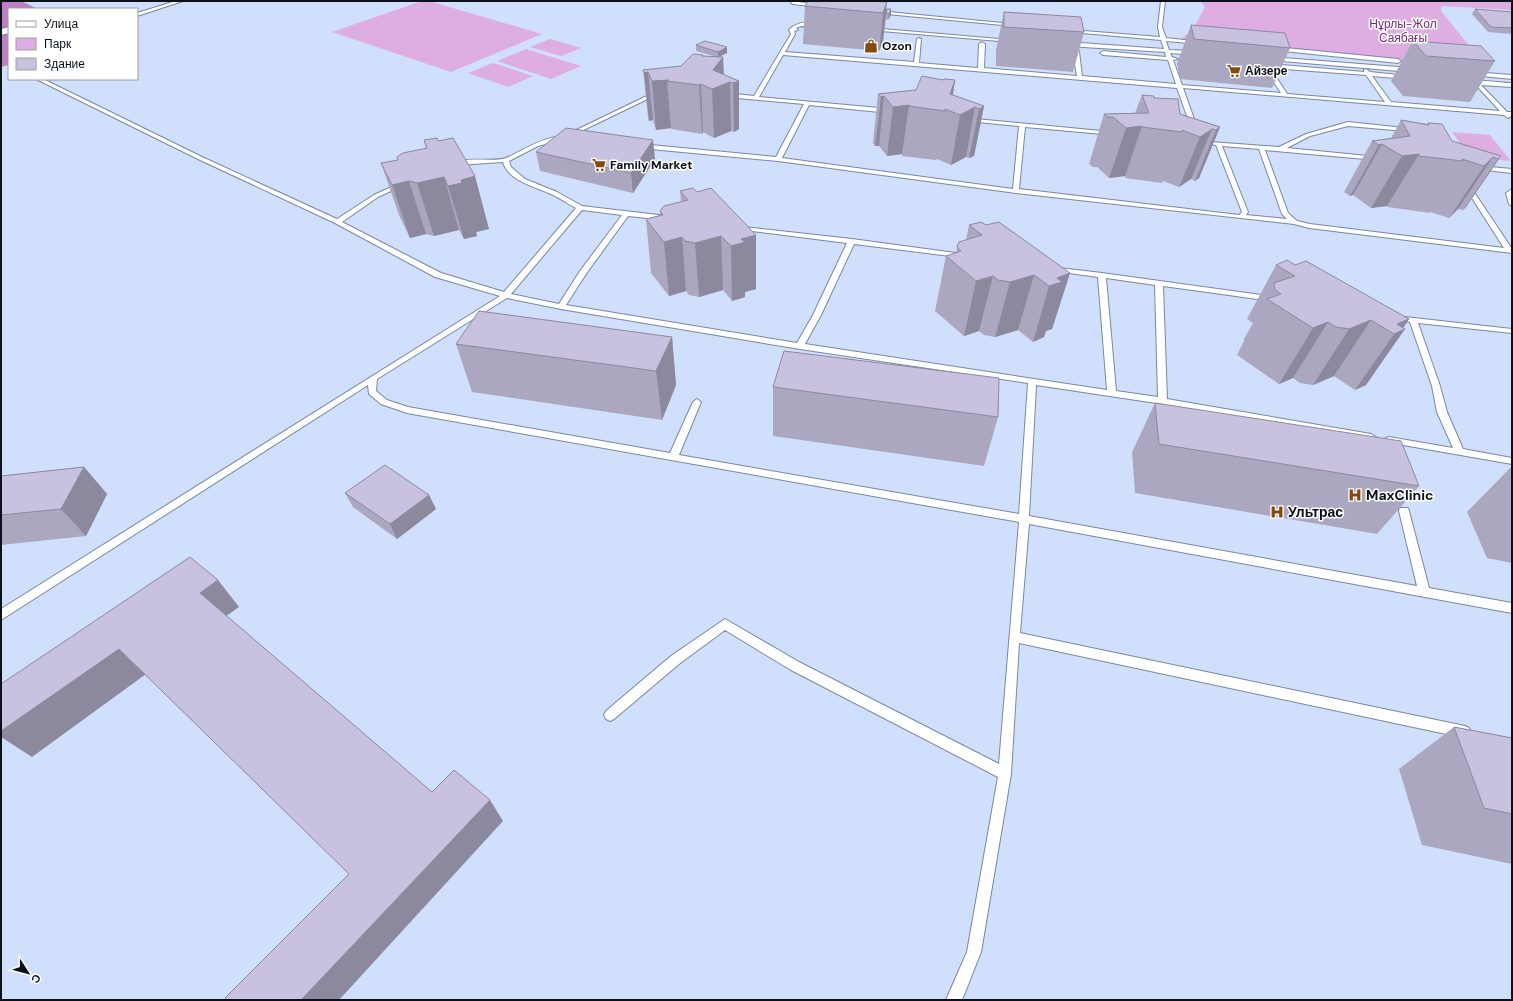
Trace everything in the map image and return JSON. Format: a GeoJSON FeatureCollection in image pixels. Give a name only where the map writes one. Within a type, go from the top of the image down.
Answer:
{"type":"FeatureCollection","features":[{"type":"Feature","properties":{"kind":"lane"},"geometry":{"type":"LineString","coordinates":[[138,15],[181,1]]}},
{"type":"Feature","properties":{"kind":"lane"},"geometry":{"type":"LineString","coordinates":[[794,1],[794,3],[825,6]]}},
{"type":"Feature","properties":{"kind":"lane"},"geometry":{"type":"LineString","coordinates":[[1163,1],[1160,27],[1196,134]]}},
{"type":"Feature","properties":{"kind":"lane"},"geometry":{"type":"LineString","coordinates":[[872,11],[1021,26]]}},
{"type":"Feature","properties":{"kind":"lane"},"geometry":{"type":"LineString","coordinates":[[791,30],[795,26],[803,24],[827,26]]}},
{"type":"Feature","properties":{"kind":"lane"},"geometry":{"type":"LineString","coordinates":[[866,29],[1017,44],[982,44],[904,38]]}},
{"type":"Feature","properties":{"kind":"lane"},"geometry":{"type":"LineString","coordinates":[[791,30],[805,31]]}},
{"type":"Feature","properties":{"kind":"lane"},"geometry":{"type":"LineString","coordinates":[[756,98],[793,34],[791,30]]}},
{"type":"Feature","properties":{"kind":"lane"},"geometry":{"type":"LineString","coordinates":[[1068,31],[1202,43]]}},
{"type":"Feature","properties":{"kind":"lane"},"geometry":{"type":"LineString","coordinates":[[916,65],[919,39]]}},
{"type":"Feature","properties":{"kind":"lane"},"geometry":{"type":"LineString","coordinates":[[981,70],[982,44]]}},
{"type":"Feature","properties":{"kind":"lane"},"geometry":{"type":"LineString","coordinates":[[1063,44],[1198,53]]}},
{"type":"Feature","properties":{"kind":"lane"},"geometry":{"type":"LineString","coordinates":[[1271,49],[1398,61]]}},
{"type":"Feature","properties":{"kind":"lane"},"geometry":{"type":"LineString","coordinates":[[1069,50],[1084,52]]}},
{"type":"Feature","properties":{"kind":"lane"},"geometry":{"type":"LineString","coordinates":[[1076,51],[1080,78]]}},
{"type":"Feature","properties":{"kind":"lane"},"geometry":{"type":"LineString","coordinates":[[782,53],[1512,114]]}},
{"type":"Feature","properties":{"kind":"lane"},"geometry":{"type":"LineString","coordinates":[[1100,53],[1178,59]]}},
{"type":"Feature","properties":{"kind":"lane"},"geometry":{"type":"LineString","coordinates":[[1268,59],[1420,70]]}},
{"type":"Feature","properties":{"kind":"lane"},"geometry":{"type":"LineString","coordinates":[[1259,66],[1414,78]]}},
{"type":"Feature","properties":{"kind":"lane"},"geometry":{"type":"LineString","coordinates":[[1267,66],[1285,95]]}},
{"type":"Feature","properties":{"kind":"lane"},"geometry":{"type":"LineString","coordinates":[[1362,66],[1389,103]]}},
{"type":"Feature","properties":{"kind":"lane"},"geometry":{"type":"LineString","coordinates":[[1466,74],[1512,77]]}},
{"type":"Feature","properties":{"kind":"lane"},"geometry":{"type":"LineString","coordinates":[[41,80],[200,158],[337,222],[438,275],[506,295],[561,307],[800,346],[1163,401],[1512,461]]}},
{"type":"Feature","properties":{"kind":"lane"},"geometry":{"type":"LineString","coordinates":[[1461,81],[1512,85]]}},
{"type":"Feature","properties":{"kind":"lane"},"geometry":{"type":"LineString","coordinates":[[1476,82],[1512,121]]}},
{"type":"Feature","properties":{"kind":"lane"},"geometry":{"type":"LineString","coordinates":[[444,167],[472,162],[506,160],[536,145],[564,138],[584,127],[664,91]]}},
{"type":"Feature","properties":{"kind":"lane"},"geometry":{"type":"LineString","coordinates":[[719,94],[899,112]]}},
{"type":"Feature","properties":{"kind":"lane"},"geometry":{"type":"LineString","coordinates":[[778,159],[807,102]]}},
{"type":"Feature","properties":{"kind":"lane"},"geometry":{"type":"LineString","coordinates":[[961,119],[1122,134]]}},
{"type":"Feature","properties":{"kind":"lane"},"geometry":{"type":"LineString","coordinates":[[1280,149],[1308,135],[1348,124],[1404,130]]}},
{"type":"Feature","properties":{"kind":"lane"},"geometry":{"type":"LineString","coordinates":[[1016,191],[1022,125]]}},
{"type":"Feature","properties":{"kind":"lane"},"geometry":{"type":"LineString","coordinates":[[564,138],[579,140]]}},
{"type":"Feature","properties":{"kind":"lane"},"geometry":{"type":"LineString","coordinates":[[1205,142],[1383,159]]}},
{"type":"Feature","properties":{"kind":"lane"},"geometry":{"type":"LineString","coordinates":[[1218,143],[1244,212],[1241,217]]}},
{"type":"Feature","properties":{"kind":"lane"},"geometry":{"type":"LineString","coordinates":[[633,145],[778,159],[1016,191],[1295,222],[1309,226],[1511,251]]}},
{"type":"Feature","properties":{"kind":"lane"},"geometry":{"type":"LineString","coordinates":[[1261,147],[1285,214],[1295,222]]}},
{"type":"Feature","properties":{"kind":"lane"},"geometry":{"type":"LineString","coordinates":[[506,160],[508,168],[523,180],[555,193],[580,208],[675,219]]}},
{"type":"Feature","properties":{"kind":"lane"},"geometry":{"type":"LineString","coordinates":[[1469,167],[1512,171]]}},
{"type":"Feature","properties":{"kind":"lane"},"geometry":{"type":"LineString","coordinates":[[1463,179],[1511,251]]}},
{"type":"Feature","properties":{"kind":"lane"},"geometry":{"type":"LineString","coordinates":[[337,222],[376,196],[410,180]]}},
{"type":"Feature","properties":{"kind":"lane"},"geometry":{"type":"LineString","coordinates":[[1512,191],[1509,193],[1512,204]]}},
{"type":"Feature","properties":{"kind":"lane"},"geometry":{"type":"LineString","coordinates":[[1,615],[506,295],[580,208]]}},
{"type":"Feature","properties":{"kind":"lane"},"geometry":{"type":"LineString","coordinates":[[561,307],[583,273],[626,214]]}},
{"type":"Feature","properties":{"kind":"lane"},"geometry":{"type":"LineString","coordinates":[[729,226],[969,257]]}},
{"type":"Feature","properties":{"kind":"lane"},"geometry":{"type":"LineString","coordinates":[[800,346],[817,316],[852,241]]}},
{"type":"Feature","properties":{"kind":"lane"},"geometry":{"type":"LineString","coordinates":[[1047,268],[1278,300]]}},
{"type":"Feature","properties":{"kind":"lane"},"geometry":{"type":"LineString","coordinates":[[1102,275],[1112,394]]}},
{"type":"Feature","properties":{"kind":"lane"},"geometry":{"type":"LineString","coordinates":[[1159,283],[1163,401]]}},
{"type":"Feature","properties":{"kind":"lane"},"geometry":{"type":"LineString","coordinates":[[1398,318],[1512,331]]}},
{"type":"Feature","properties":{"kind":"lane"},"geometry":{"type":"LineString","coordinates":[[1413,320],[1436,386],[1442,412],[1460,452]]}},
{"type":"Feature","properties":{"kind":"lane"},"geometry":{"type":"LineString","coordinates":[[373,378],[372,392],[384,402],[407,410],[1024,519],[1512,608]]}},
{"type":"Feature","properties":{"kind":"lane"},"geometry":{"type":"LineString","coordinates":[[954,1000],[974,952],[1005,774],[1014,637],[1024,519],[1032,381]]}},
{"type":"Feature","properties":{"kind":"lane"},"geometry":{"type":"LineString","coordinates":[[673,457],[697,402]]}},
{"type":"Feature","properties":{"kind":"lane"},"geometry":{"type":"LineString","coordinates":[[1404,511],[1424,592]]}},
{"type":"Feature","properties":{"kind":"lane"},"geometry":{"type":"LineString","coordinates":[[610,715],[675,660],[725,624],[795,666],[1005,774]]}},
{"type":"Feature","properties":{"kind":"lane"},"geometry":{"type":"LineString","coordinates":[[1014,637],[1473,734]]}},
{"type":"Feature","properties":{"kind":"green space"},"geometry":{"type":"Polygon","coordinates":[[[422,1],[429,1],[542,34],[451,72],[332,32],[422,1]]]}},
{"type":"Feature","properties":{"kind":"green space","name":"Нұрлы-Жол Саябағы"},"geometry":{"type":"Polygon","coordinates":[[[1201,1],[1512,1],[1512,10],[1442,6],[1441,11],[1479,58],[1419,62],[1181,39],[1193,29],[1205,7],[1201,1]]]}},
{"type":"Feature","properties":{"kind":"green space"},"geometry":{"type":"Polygon","coordinates":[[[550,39],[581,48],[561,56],[530,47],[550,39]]]}},
{"type":"Feature","properties":{"kind":"green space"},"geometry":{"type":"Polygon","coordinates":[[[526,49],[581,66],[551,79],[497,61],[526,49]]]}},
{"type":"Feature","properties":{"kind":"green space"},"geometry":{"type":"Polygon","coordinates":[[[493,63],[533,76],[508,87],[468,73],[493,63]]]}},
{"type":"Feature","properties":{"kind":"green space"},"geometry":{"type":"Polygon","coordinates":[[[1452,132],[1490,135],[1511,161],[1470,157],[1452,132]]]}},
{"type":"Feature","properties":{"kind":"shaded area"},"geometry":{"type":"Polygon","coordinates":[[[1,1],[21,1],[36,8],[8,8],[8,65],[1,67],[1,1]]]}},
{"type":"Feature","properties":{"kind":"building"},"geometry":{"type":"Polygon","coordinates":[[[808,1],[887,2],[883,13],[805,6],[808,1]]]}},
{"type":"Feature","properties":{"kind":"building"},"geometry":{"type":"Polygon","coordinates":[[[887,9],[891,9],[889,14],[886,14],[887,9]]]}},
{"type":"Feature","properties":{"kind":"building"},"geometry":{"type":"Polygon","coordinates":[[[1475,9],[1512,12],[1512,28],[1491,27],[1475,9]]]}},
{"type":"Feature","properties":{"kind":"building"},"geometry":{"type":"Polygon","coordinates":[[[1004,12],[1081,17],[1084,32],[1004,27],[1004,12]]]}},
{"type":"Feature","properties":{"kind":"building"},"geometry":{"type":"Polygon","coordinates":[[[1191,25],[1285,33],[1290,48],[1194,39],[1191,25]]]}},
{"type":"Feature","properties":{"kind":"building"},"geometry":{"type":"Polygon","coordinates":[[[705,41],[727,47],[718,52],[696,45],[705,41]]]}},
{"type":"Feature","properties":{"kind":"building"},"geometry":{"type":"Polygon","coordinates":[[[1413,41],[1481,46],[1495,61],[1426,56],[1413,41]]]}},
{"type":"Feature","properties":{"kind":"building"},"geometry":{"type":"Polygon","coordinates":[[[693,54],[723,57],[713,70],[739,81],[733,83],[730,82],[712,89],[701,84],[667,81],[669,80],[652,81],[648,72],[644,73],[643,70],[681,66],[693,54]]]}},
{"type":"Feature","properties":{"kind":"building"},"geometry":{"type":"Polygon","coordinates":[[[922,76],[943,80],[955,80],[950,94],[984,106],[979,109],[975,107],[960,115],[945,109],[945,111],[909,105],[893,107],[884,96],[881,97],[878,94],[916,90],[922,76]]]}},
{"type":"Feature","properties":{"kind":"building"},"geometry":{"type":"Polygon","coordinates":[[[1142,95],[1154,96],[1154,98],[1178,99],[1180,114],[1220,127],[1216,130],[1212,129],[1200,137],[1182,130],[1182,132],[1142,126],[1126,128],[1113,117],[1108,117],[1104,114],[1149,113],[1142,95]]]}},
{"type":"Feature","properties":{"kind":"building"},"geometry":{"type":"Polygon","coordinates":[[[1401,120],[1429,125],[1428,123],[1442,124],[1452,141],[1501,156],[1498,159],[1493,157],[1484,166],[1462,159],[1463,161],[1419,156],[1419,154],[1402,156],[1382,144],[1379,145],[1372,141],[1410,136],[1401,120]]]}},
{"type":"Feature","properties":{"kind":"building"},"geometry":{"type":"Polygon","coordinates":[[[566,128],[653,140],[631,173],[536,152],[566,128]]]}},
{"type":"Feature","properties":{"kind":"building"},"geometry":{"type":"Polygon","coordinates":[[[437,138],[438,141],[453,138],[475,176],[461,180],[462,183],[448,186],[444,177],[417,183],[409,181],[392,185],[381,163],[398,160],[397,157],[403,153],[427,148],[424,140],[437,138]]]}},
{"type":"Feature","properties":{"kind":"building"},"geometry":{"type":"Polygon","coordinates":[[[693,188],[697,192],[711,188],[756,235],[741,239],[745,242],[731,246],[721,236],[695,243],[685,241],[682,237],[664,242],[646,219],[663,215],[660,211],[664,206],[688,200],[680,191],[693,188]]]}},
{"type":"Feature","properties":{"kind":"building"},"geometry":{"type":"Polygon","coordinates":[[[981,222],[986,225],[999,222],[1070,273],[1057,278],[1062,282],[1049,286],[1034,275],[1010,282],[998,280],[993,276],[976,281],[946,256],[961,251],[957,247],[959,242],[982,235],[969,225],[981,222]]]}},
{"type":"Feature","properties":{"kind":"building"},"geometry":{"type":"Polygon","coordinates":[[[1287,260],[1295,265],[1306,261],[1409,319],[1397,324],[1405,329],[1394,334],[1371,320],[1349,329],[1336,327],[1328,322],[1313,328],[1267,299],[1281,294],[1275,290],[1274,283],[1295,276],[1276,265],[1287,260]]]}},
{"type":"Feature","properties":{"kind":"building"},"geometry":{"type":"Polygon","coordinates":[[[479,311],[672,337],[656,371],[456,344],[479,311]]]}},
{"type":"Feature","properties":{"kind":"building"},"geometry":{"type":"Polygon","coordinates":[[[784,351],[999,378],[998,417],[773,387],[784,351]]]}},
{"type":"Feature","properties":{"kind":"building"},"geometry":{"type":"Polygon","coordinates":[[[1155,403],[1401,441],[1419,486],[1159,444],[1155,403]]]}},
{"type":"Feature","properties":{"kind":"building"},"geometry":{"type":"Polygon","coordinates":[[[385,465],[429,495],[390,524],[345,493],[385,465]]]}},
{"type":"Feature","properties":{"kind":"building"},"geometry":{"type":"Polygon","coordinates":[[[84,467],[61,509],[1,515],[1,476],[84,467]]]}},
{"type":"Feature","properties":{"kind":"building"},"geometry":{"type":"Polygon","coordinates":[[[190,557],[218,580],[200,593],[432,792],[454,770],[490,800],[301,1000],[227,1000],[225,998],[349,874],[119,649],[1,731],[1,684],[190,557]]]}},
{"type":"Feature","properties":{"kind":"building"},"geometry":{"type":"Polygon","coordinates":[[[1454,727],[1512,738],[1512,814],[1484,808],[1454,727]]]}},
{"type":"Feature","properties":{"kind":"place","name":"Ozon"},"geometry":{"type":"Point","coordinates":[871,46]}},
{"type":"Feature","properties":{"kind":"place","name":"Айзере"},"geometry":{"type":"Point","coordinates":[1234,71]}},
{"type":"Feature","properties":{"kind":"place","name":"Family Market"},"geometry":{"type":"Point","coordinates":[599,165]}},
{"type":"Feature","properties":{"kind":"place","name":"MaxClinic"},"geometry":{"type":"Point","coordinates":[1355,495]}},
{"type":"Feature","properties":{"kind":"place","name":"Ультрас"},"geometry":{"type":"Point","coordinates":[1277,512]}}]}
